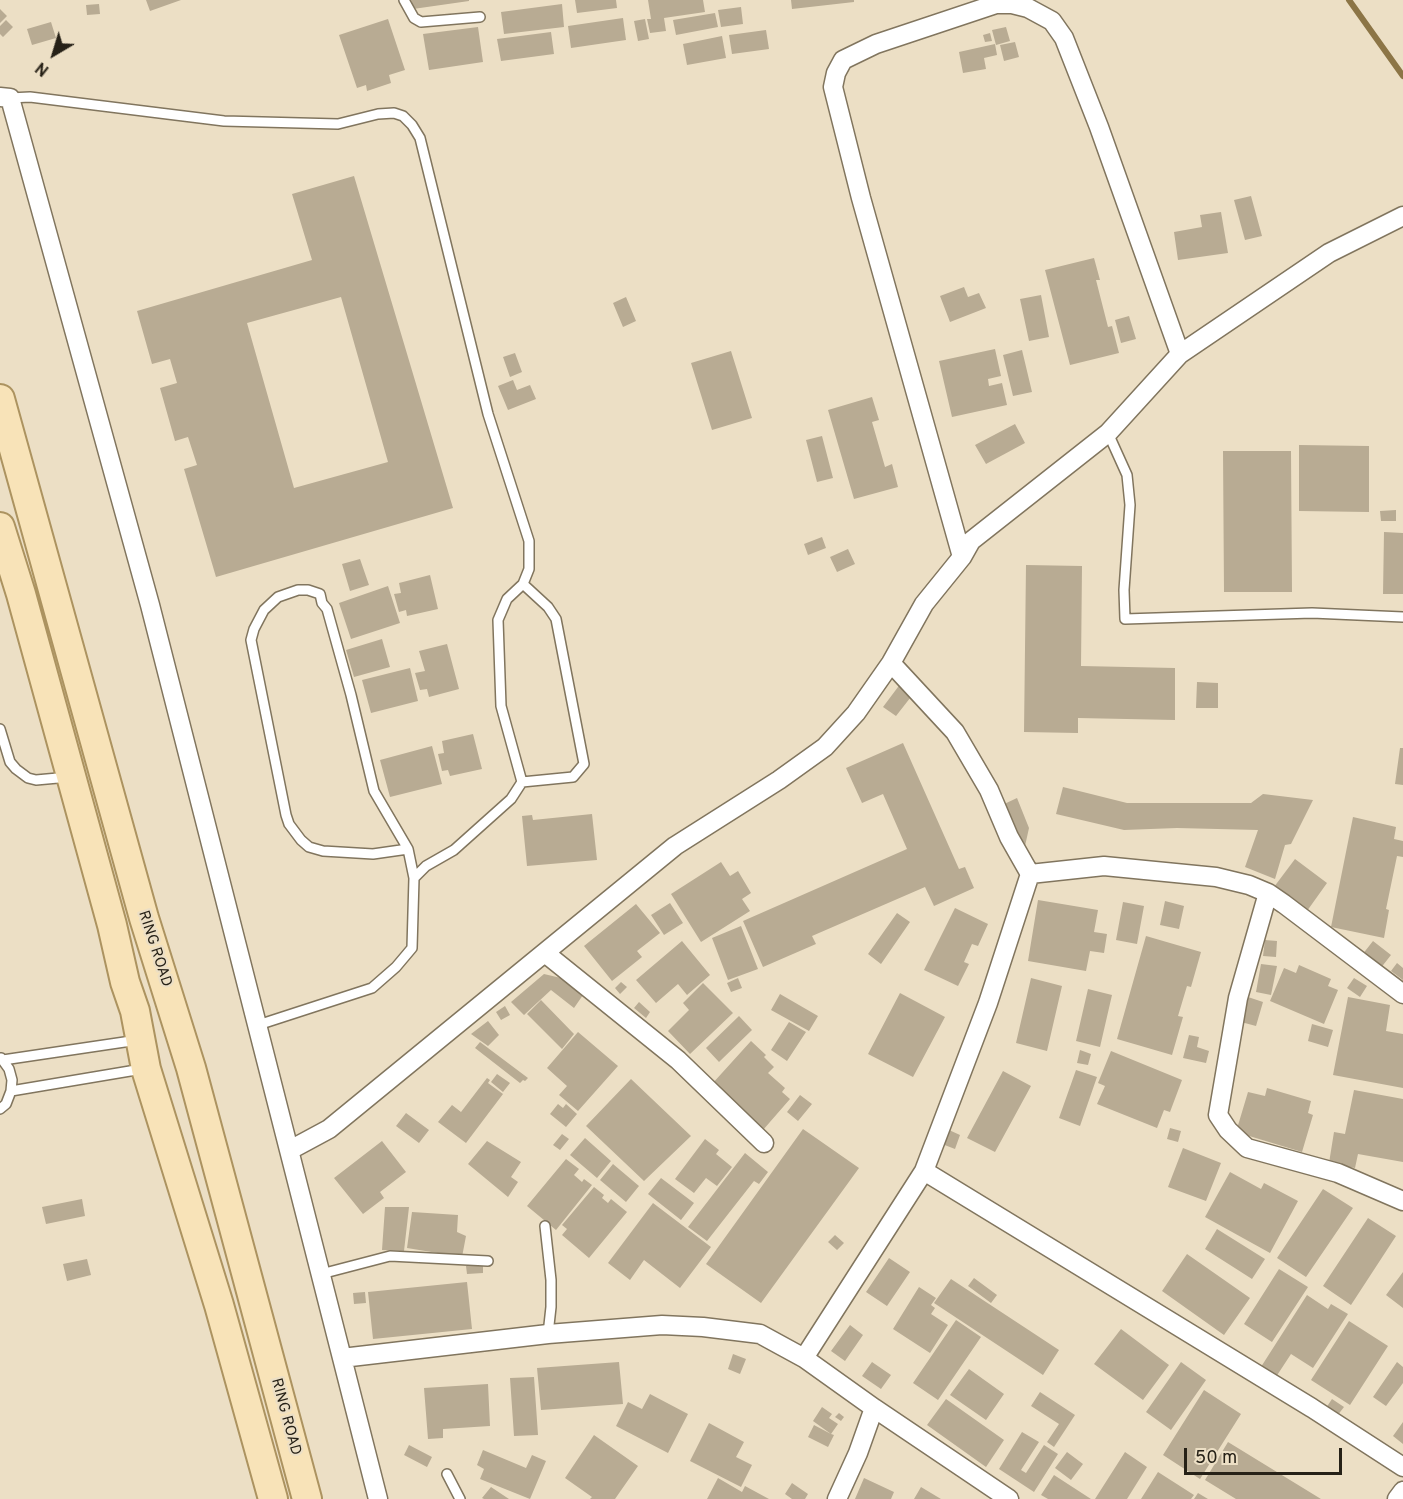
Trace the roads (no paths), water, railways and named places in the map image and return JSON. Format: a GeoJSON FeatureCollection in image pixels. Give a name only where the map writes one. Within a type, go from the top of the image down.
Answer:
{"type":"FeatureCollection","features":[{"type":"Feature","properties":{"kind":"main road","name":"RING ROAD"},"geometry":{"type":"LineString","coordinates":[[0,399],[108,794],[190,1068],[307,1499]]}},
{"type":"Feature","properties":{"kind":"main road"},"geometry":{"type":"LineString","coordinates":[[0,527],[6,570],[70,777],[112,925],[125,982],[135,1011],[146,1069],[219,1305],[273,1499]]}},
{"type":"Feature","properties":{"kind":"street"},"geometry":{"type":"LineString","coordinates":[[962,557],[861,198],[833,87],[836,73],[843,60],[876,44],[995,2],[1028,8],[1052,21],[1064,38],[1099,127],[1180,354]]}},
{"type":"Feature","properties":{"kind":"street"},"geometry":{"type":"LineString","coordinates":[[5,98],[150,605],[378,1499]]}},
{"type":"Feature","properties":{"kind":"street"},"geometry":{"type":"LineString","coordinates":[[290,1150],[329,1129],[675,846],[779,780],[825,747],[856,713],[891,663],[924,604],[962,557],[971,541],[1108,433],[1180,354],[1329,253],[1403,216]]}},
{"type":"Feature","properties":{"kind":"street"},"geometry":{"type":"LineString","coordinates":[[804,1358],[924,1171],[988,1003],[1030,874],[1009,837],[989,790],[955,732],[891,663]]}},
{"type":"Feature","properties":{"kind":"street"},"geometry":{"type":"LineString","coordinates":[[1030,874],[1104,866],[1216,877],[1249,885],[1268,893],[1403,994]]}},
{"type":"Feature","properties":{"kind":"street"},"geometry":{"type":"LineString","coordinates":[[1268,893],[1238,998],[1218,1115],[1228,1130],[1247,1148],[1338,1173],[1403,1201]]}},
{"type":"Feature","properties":{"kind":"street"},"geometry":{"type":"LineString","coordinates":[[545,953],[678,1060],[764,1143]]}},
{"type":"Feature","properties":{"kind":"street"},"geometry":{"type":"LineString","coordinates":[[924,1171],[1261,1376],[1403,1467]]}},
{"type":"Feature","properties":{"kind":"street"},"geometry":{"type":"LineString","coordinates":[[342,1358],[548,1334],[662,1325],[760,1334],[804,1358],[1009,1499]]}},
{"type":"Feature","properties":{"kind":"street"},"geometry":{"type":"LineString","coordinates":[[837,1499],[858,1453],[874,1408]]}},
{"type":"Feature","properties":{"kind":"street"},"geometry":{"type":"LineString","coordinates":[[1397,1499],[1403,1491]]}},
{"type":"Feature","properties":{"kind":"lane"},"geometry":{"type":"LineString","coordinates":[[404,0],[414,18],[421,22],[480,17]]}},
{"type":"Feature","properties":{"kind":"lane"},"geometry":{"type":"LineString","coordinates":[[5,98],[30,98],[224,121],[339,124],[378,114],[393,113],[403,116],[420,138],[488,414],[529,541],[530,569],[523,584],[507,599],[498,620],[501,706],[522,782],[511,799],[454,850],[426,866],[414,878]]}},
{"type":"Feature","properties":{"kind":"lane"},"geometry":{"type":"LineString","coordinates":[[1108,433],[1126,475],[1130,506],[1124,590],[1125,619],[1312,613],[1403,617]]}},
{"type":"Feature","properties":{"kind":"lane"},"geometry":{"type":"LineString","coordinates":[[522,782],[573,777],[584,764],[556,619],[548,607],[523,584]]}},
{"type":"Feature","properties":{"kind":"lane"},"geometry":{"type":"LineString","coordinates":[[258,1025],[372,988],[396,967],[412,948],[414,878],[408,849],[374,791],[327,609],[322,603],[320,594],[308,590],[298,590],[278,597],[264,610],[254,629],[252,640],[289,824],[309,847],[323,851],[373,854],[408,849]]}},
{"type":"Feature","properties":{"kind":"lane"},"geometry":{"type":"LineString","coordinates":[[0,729],[10,762],[16,770],[36,780],[70,777]]}},
{"type":"Feature","properties":{"kind":"lane"},"geometry":{"type":"LineString","coordinates":[[1,1059],[140,1040]]}},
{"type":"Feature","properties":{"kind":"lane"},"geometry":{"type":"LineString","coordinates":[[0,1109],[6,1104],[12,1080],[9,1069],[1,1059]]}},
{"type":"Feature","properties":{"kind":"lane"},"geometry":{"type":"LineString","coordinates":[[11,1091],[146,1069]]}},
{"type":"Feature","properties":{"kind":"lane"},"geometry":{"type":"LineString","coordinates":[[545,1226],[551,1280],[548,1334]]}},
{"type":"Feature","properties":{"kind":"lane"},"geometry":{"type":"LineString","coordinates":[[321,1274],[390,1256],[488,1261]]}},
{"type":"Feature","properties":{"kind":"lane"},"geometry":{"type":"LineString","coordinates":[[447,1474],[460,1499]]}},
{"type":"Feature","properties":{"kind":"waterway"},"geometry":{"type":"LineString","coordinates":[[1349,0],[1403,76]]}}]}
